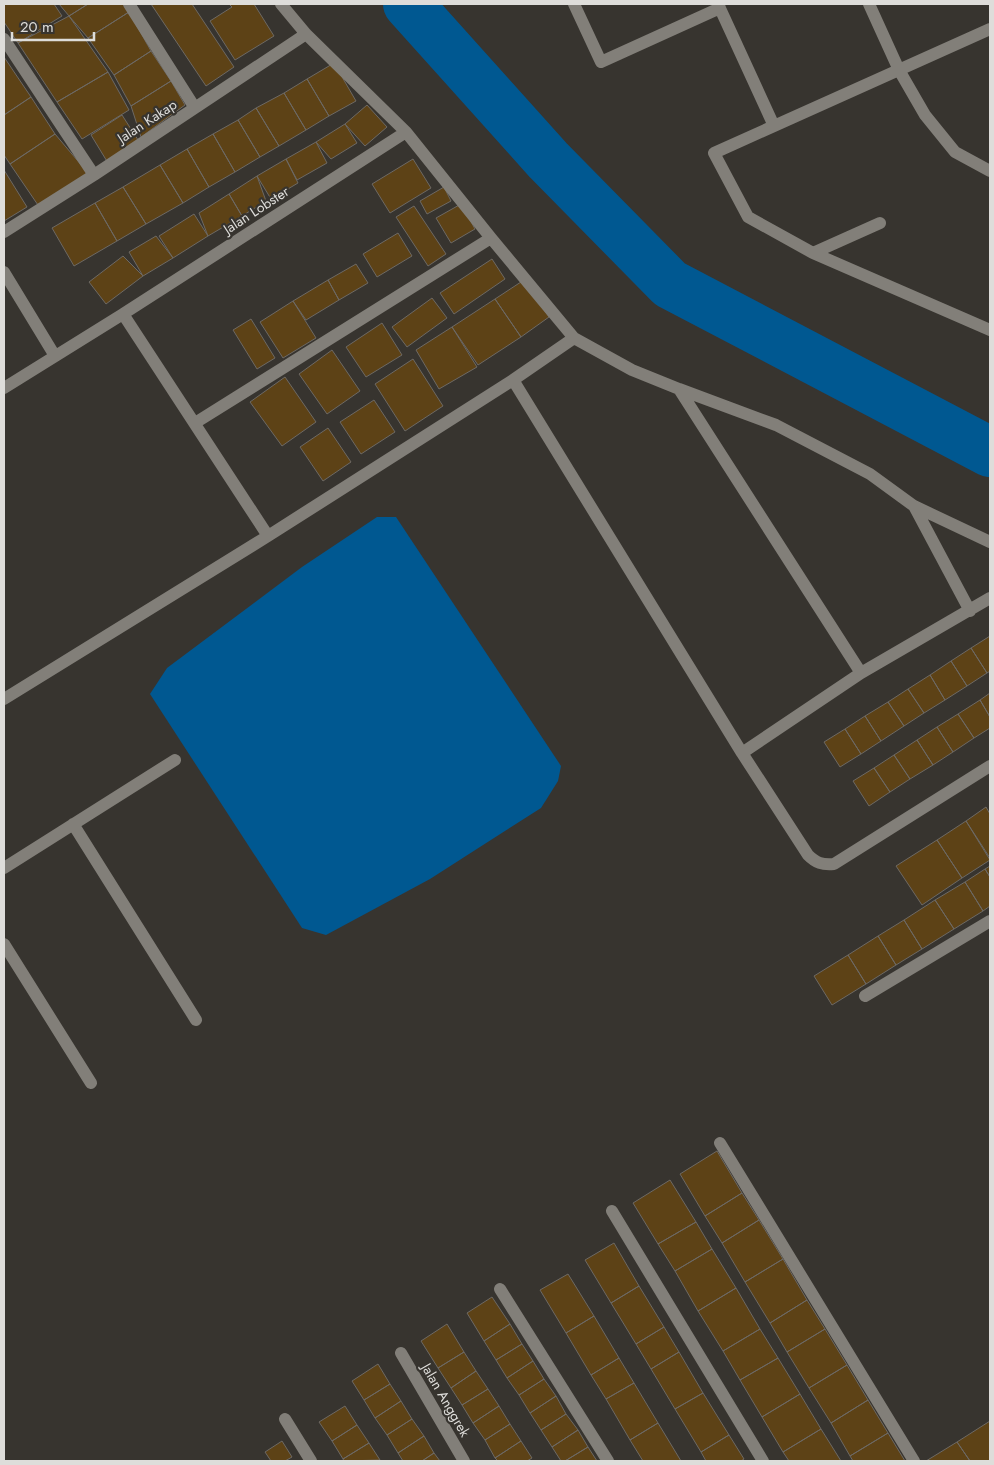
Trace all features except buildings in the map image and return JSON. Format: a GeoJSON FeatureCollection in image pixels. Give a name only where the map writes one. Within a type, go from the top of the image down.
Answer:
{"type":"FeatureCollection","features":[{"type":"Feature","properties":{"kind":"street"},"geometry":{"type":"LineString","coordinates":[[129,4],[195,108]]}},
{"type":"Feature","properties":{"kind":"street"},"geometry":{"type":"LineString","coordinates":[[281,4],[306,34],[406,132],[574,338],[632,370],[776,425],[870,474],[914,506],[990,542]]}},
{"type":"Feature","properties":{"kind":"street"},"geometry":{"type":"LineString","coordinates":[[574,4],[601,62],[719,6],[774,126]]}},
{"type":"Feature","properties":{"kind":"street"},"geometry":{"type":"LineString","coordinates":[[869,4],[899,70],[925,115],[955,152],[990,171]]}},
{"type":"Feature","properties":{"kind":"street"},"geometry":{"type":"LineString","coordinates":[[990,29],[714,153],[748,217],[813,253],[990,330]]}},
{"type":"Feature","properties":{"kind":"street","name":"Jalan Kakap"},"geometry":{"type":"LineString","coordinates":[[4,232],[306,34]]}},
{"type":"Feature","properties":{"kind":"street"},"geometry":{"type":"LineString","coordinates":[[4,39],[94,174]]}},
{"type":"Feature","properties":{"kind":"street","name":"Jalan Lobster"},"geometry":{"type":"LineString","coordinates":[[4,388],[123,314],[406,132]]}},
{"type":"Feature","properties":{"kind":"street"},"geometry":{"type":"LineString","coordinates":[[813,253],[880,223]]}},
{"type":"Feature","properties":{"kind":"street"},"geometry":{"type":"LineString","coordinates":[[195,423],[491,238]]}},
{"type":"Feature","properties":{"kind":"street"},"geometry":{"type":"LineString","coordinates":[[4,272],[55,356]]}},
{"type":"Feature","properties":{"kind":"street"},"geometry":{"type":"LineString","coordinates":[[123,314],[268,536]]}},
{"type":"Feature","properties":{"kind":"street"},"geometry":{"type":"LineString","coordinates":[[4,699],[268,536],[513,380],[574,338]]}},
{"type":"Feature","properties":{"kind":"street"},"geometry":{"type":"LineString","coordinates":[[513,380],[742,753],[808,854],[815,861],[823,865],[834,864],[990,766]]}},
{"type":"Feature","properties":{"kind":"street"},"geometry":{"type":"LineString","coordinates":[[679,389],[861,674]]}},
{"type":"Feature","properties":{"kind":"street"},"geometry":{"type":"LineString","coordinates":[[914,506],[970,611]]}},
{"type":"Feature","properties":{"kind":"street"},"geometry":{"type":"LineString","coordinates":[[742,753],[861,674],[990,598]]}},
{"type":"Feature","properties":{"kind":"street"},"geometry":{"type":"LineString","coordinates":[[4,868],[175,760]]}},
{"type":"Feature","properties":{"kind":"street"},"geometry":{"type":"LineString","coordinates":[[72,824],[196,1020]]}},
{"type":"Feature","properties":{"kind":"street"},"geometry":{"type":"LineString","coordinates":[[865,996],[990,921]]}},
{"type":"Feature","properties":{"kind":"street"},"geometry":{"type":"LineString","coordinates":[[4,944],[91,1083]]}},
{"type":"Feature","properties":{"kind":"street"},"geometry":{"type":"LineString","coordinates":[[720,1143],[914,1461]]}},
{"type":"Feature","properties":{"kind":"street"},"geometry":{"type":"LineString","coordinates":[[612,1211],[763,1461]]}},
{"type":"Feature","properties":{"kind":"street"},"geometry":{"type":"LineString","coordinates":[[500,1289],[608,1461]]}},
{"type":"Feature","properties":{"kind":"street","name":"Jalan Anggrek"},"geometry":{"type":"LineString","coordinates":[[401,1353],[464,1461]]}},
{"type":"Feature","properties":{"kind":"street"},"geometry":{"type":"LineString","coordinates":[[285,1419],[312,1461]]}},
{"type":"Feature","properties":{"kind":"water"},"geometry":{"type":"Polygon","coordinates":[[[377,517],[396,517],[561,766],[558,781],[541,808],[430,879],[326,935],[302,928],[150,694],[167,668],[302,567],[377,517]]]}},
{"type":"Feature","properties":{"kind":"waterway"},"geometry":{"type":"LineString","coordinates":[[408,4],[548,160],[670,284],[990,452]]}}]}
